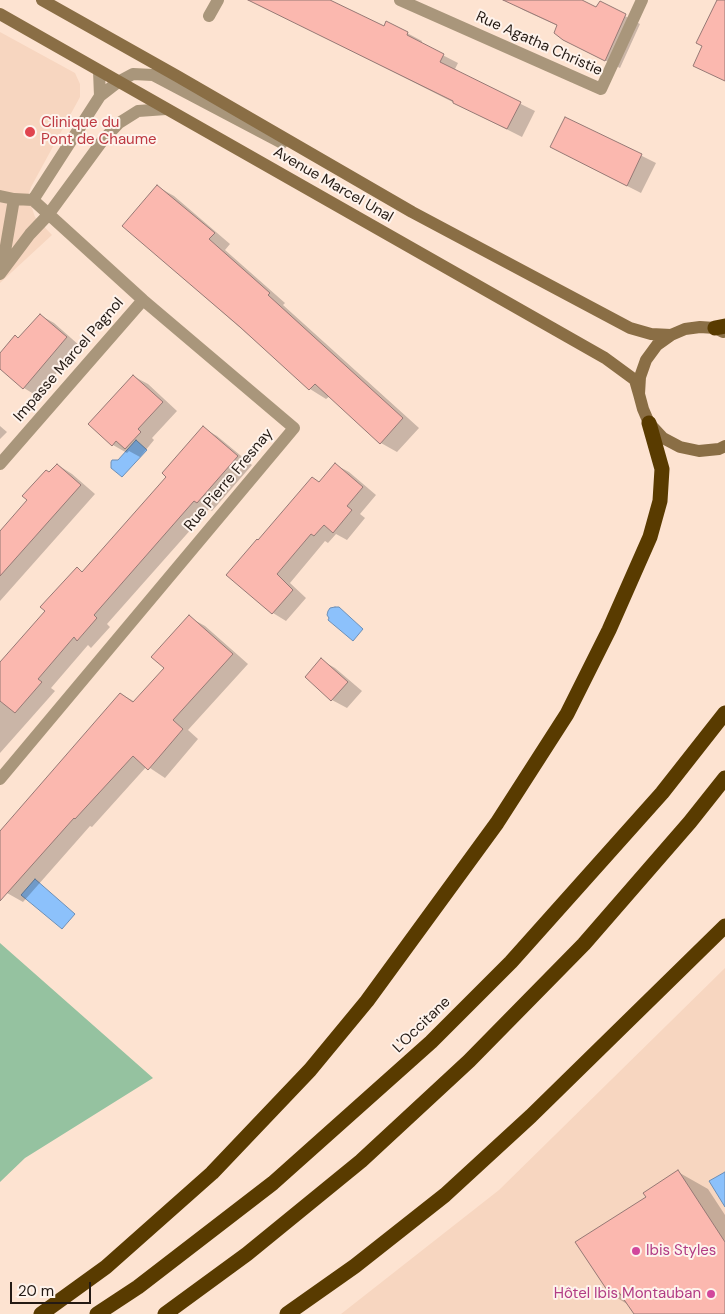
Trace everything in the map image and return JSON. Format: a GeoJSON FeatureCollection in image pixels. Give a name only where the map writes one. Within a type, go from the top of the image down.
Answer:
{"type":"FeatureCollection","features":[{"type":"Feature","properties":{"kind":"highway"},"geometry":{"type":"LineString","coordinates":[[41,1314],[106,1267],[212,1173],[310,1070],[367,1001],[497,824],[567,714],[609,630],[650,537],[660,501],[662,469],[649,423]]}},
{"type":"Feature","properties":{"kind":"highway","name":"L'Occitane"},"geometry":{"type":"LineString","coordinates":[[97,1314],[138,1287],[274,1183],[431,1042],[524,947],[662,793],[725,712]]}},
{"type":"Feature","properties":{"kind":"highway"},"geometry":{"type":"LineString","coordinates":[[165,1314],[247,1254],[361,1162],[468,1061],[584,944],[690,822],[725,778]]}},
{"type":"Feature","properties":{"kind":"highway"},"geometry":{"type":"LineString","coordinates":[[287,1314],[355,1266],[445,1195],[531,1116],[725,926]]}},
{"type":"Feature","properties":{"kind":"main road","name":"Avenue Marcel Unal"},"geometry":{"type":"LineString","coordinates":[[42,0],[412,212],[630,328],[652,334],[671,335]]}},
{"type":"Feature","properties":{"kind":"main road","name":"Avenue Marcel Unal"},"geometry":{"type":"LineString","coordinates":[[0,14],[605,358],[634,380],[639,394]]}},
{"type":"Feature","properties":{"kind":"main road"},"geometry":{"type":"LineString","coordinates":[[722,329],[700,327],[685,329],[671,335],[657,346],[646,360],[640,377],[639,394],[649,423],[663,438],[680,447],[699,451],[723,448]]}},
{"type":"Feature","properties":{"kind":"street"},"geometry":{"type":"LineString","coordinates":[[209,16],[218,0]]}},
{"type":"Feature","properties":{"kind":"street","name":"Rue Agatha Christie"},"geometry":{"type":"LineString","coordinates":[[400,0],[601,90],[642,0]]}},
{"type":"Feature","properties":{"kind":"street"},"geometry":{"type":"LineString","coordinates":[[98,71],[100,96]]}},
{"type":"Feature","properties":{"kind":"street"},"geometry":{"type":"LineString","coordinates":[[0,196],[33,200],[100,96],[118,82],[133,74],[153,75],[412,212]]}},
{"type":"Feature","properties":{"kind":"street"},"geometry":{"type":"LineString","coordinates":[[1,273],[30,234],[48,215],[103,140],[119,123],[138,111],[166,109]]}},
{"type":"Feature","properties":{"kind":"street"},"geometry":{"type":"LineString","coordinates":[[1,273],[14,199]]}},
{"type":"Feature","properties":{"kind":"street","name":"Rue Pierre Fresnay"},"geometry":{"type":"LineString","coordinates":[[0,779],[294,428],[143,300],[33,200]]}},
{"type":"Feature","properties":{"kind":"street"},"geometry":{"type":"LineString","coordinates":[[8,228],[30,234]]}},
{"type":"Feature","properties":{"kind":"street","name":"Impasse Marcel Pagnol"},"geometry":{"type":"LineString","coordinates":[[0,464],[143,300]]}},
{"type":"Feature","properties":{"kind":"shaded area","name":"Clinique du Pont de Chaume"},"geometry":{"type":"Polygon","coordinates":[[[0,32],[75,73],[80,84],[80,97],[31,187],[28,196],[35,217],[52,235],[0,283],[0,32]]]}},
{"type":"Feature","properties":{"kind":"shaded area"},"geometry":{"type":"Polygon","coordinates":[[[725,968],[725,1314],[341,1314],[499,1190],[725,968]]]}},
{"type":"Feature","properties":{"kind":"green space"},"geometry":{"type":"Polygon","coordinates":[[[0,943],[153,1078],[25,1158],[0,1182],[0,943]]]}},
{"type":"Feature","properties":{"kind":"water"},"geometry":{"type":"Polygon","coordinates":[[[136,440],[147,450],[122,477],[111,468],[111,462],[112,460],[118,460],[136,440]]]}},
{"type":"Feature","properties":{"kind":"water"},"geometry":{"type":"Polygon","coordinates":[[[339,607],[363,629],[353,641],[328,620],[328,611],[330,608],[339,607]]]}},
{"type":"Feature","properties":{"kind":"water"},"geometry":{"type":"Polygon","coordinates":[[[35,879],[75,914],[62,929],[21,895],[35,879]]]}},
{"type":"Feature","properties":{"kind":"water"},"geometry":{"type":"Polygon","coordinates":[[[725,1172],[725,1207],[709,1181],[725,1172]]]}},
{"type":"Feature","properties":{"kind":"building"},"geometry":{"type":"Polygon","coordinates":[[[248,0],[330,0],[384,26],[386,21],[408,32],[407,35],[444,54],[440,62],[521,102],[507,129],[248,0]]]}},
{"type":"Feature","properties":{"kind":"building"},"geometry":{"type":"Polygon","coordinates":[[[503,0],[582,0],[596,7],[600,1],[626,14],[605,61],[563,40],[554,33],[557,25],[503,0]]]}},
{"type":"Feature","properties":{"kind":"building"},"geometry":{"type":"Polygon","coordinates":[[[717,0],[725,0],[725,81],[693,66],[702,46],[696,43],[717,0]]]}},
{"type":"Feature","properties":{"kind":"building"},"geometry":{"type":"Polygon","coordinates":[[[565,117],[642,154],[627,186],[550,147],[565,117]]]}},
{"type":"Feature","properties":{"kind":"building"},"geometry":{"type":"Polygon","coordinates":[[[157,185],[215,233],[209,239],[270,293],[268,295],[403,418],[380,444],[315,384],[309,390],[240,327],[122,226],[157,185]]]}},
{"type":"Feature","properties":{"kind":"building"},"geometry":{"type":"Polygon","coordinates":[[[40,314],[67,337],[23,389],[0,369],[0,353],[15,335],[18,338],[40,314]]]}},
{"type":"Feature","properties":{"kind":"building"},"geometry":{"type":"Polygon","coordinates":[[[133,375],[163,402],[138,429],[141,432],[125,449],[116,441],[112,446],[88,424],[133,375]]]}},
{"type":"Feature","properties":{"kind":"building"},"geometry":{"type":"Polygon","coordinates":[[[203,426],[238,456],[197,503],[194,501],[94,615],[97,618],[77,641],[74,637],[38,679],[42,682],[15,713],[0,701],[0,662],[45,611],[40,607],[77,567],[82,572],[166,477],[162,473],[203,426]]]}},
{"type":"Feature","properties":{"kind":"building"},"geometry":{"type":"Polygon","coordinates":[[[335,463],[363,487],[347,506],[352,510],[333,533],[324,525],[314,536],[311,534],[277,574],[293,590],[272,614],[226,575],[312,477],[319,482],[335,463]]]}},
{"type":"Feature","properties":{"kind":"building"},"geometry":{"type":"Polygon","coordinates":[[[57,464],[81,485],[0,576],[0,531],[27,500],[22,496],[46,470],[49,472],[57,464]]]}},
{"type":"Feature","properties":{"kind":"building"},"geometry":{"type":"Polygon","coordinates":[[[189,615],[233,654],[173,720],[183,729],[148,770],[133,756],[74,818],[0,901],[0,831],[120,693],[133,702],[164,668],[151,657],[189,615]]]}},
{"type":"Feature","properties":{"kind":"building"},"geometry":{"type":"Polygon","coordinates":[[[321,658],[348,682],[331,701],[305,677],[321,658]]]}},
{"type":"Feature","properties":{"kind":"building"},"geometry":{"type":"Polygon","coordinates":[[[678,1170],[725,1242],[725,1314],[634,1314],[618,1291],[611,1296],[575,1242],[646,1197],[643,1193],[678,1170]]]}},
{"type":"Feature","properties":{"kind":"place","name":"Clinique du Pont de Chaume"},"geometry":{"type":"Point","coordinates":[30,132]}},
{"type":"Feature","properties":{"kind":"place","name":"Ibis Styles"},"geometry":{"type":"Point","coordinates":[636,1251]}},
{"type":"Feature","properties":{"kind":"place","name":"Hôtel Ibis Montauban"},"geometry":{"type":"Point","coordinates":[711,1294]}}]}
